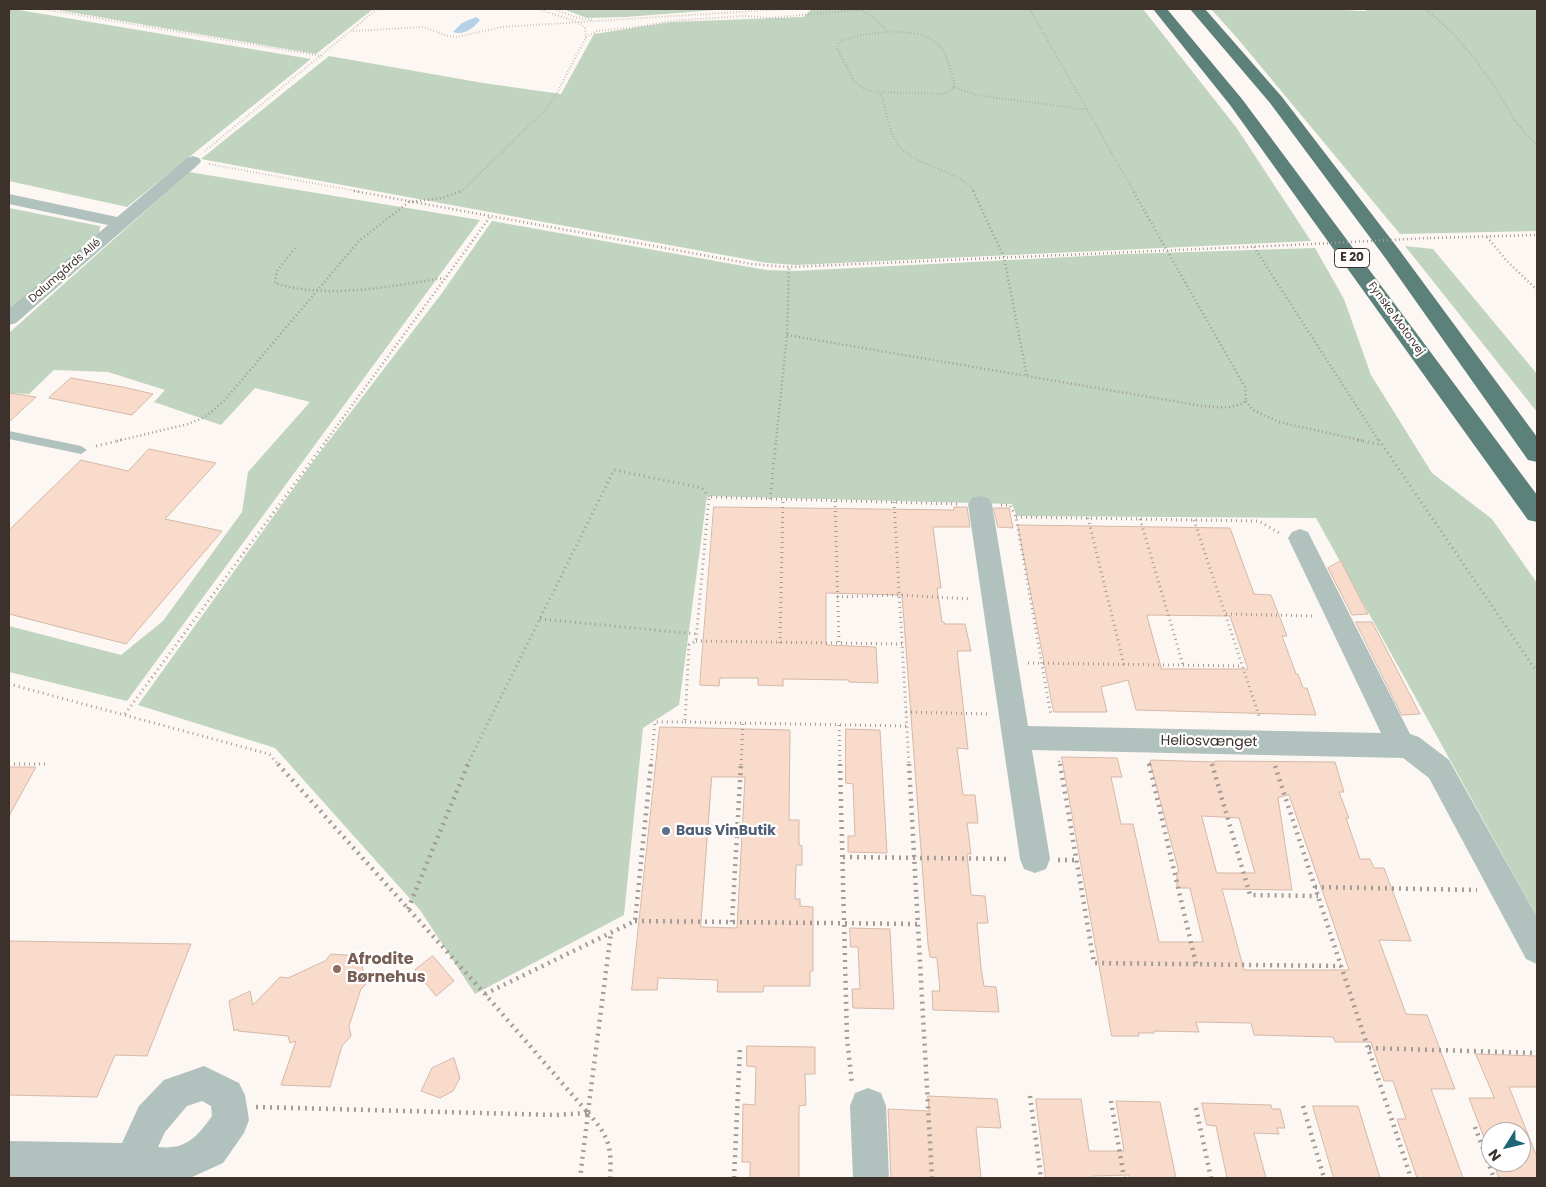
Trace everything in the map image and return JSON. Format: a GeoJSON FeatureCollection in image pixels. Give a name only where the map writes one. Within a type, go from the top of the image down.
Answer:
{"type":"FeatureCollection","features":[{"type":"Feature","properties":{"kind":"highway","name":"Fynske Motorvej"},"geometry":{"type":"LineString","coordinates":[[1160,9],[1189,42],[1242,110],[1537,513]]}},
{"type":"Feature","properties":{"kind":"highway","name":"E 20"},"geometry":{"type":"LineString","coordinates":[[1197,9],[1276,100],[1393,255],[1537,454]]}},
{"type":"Feature","properties":{"kind":"street","name":"Dalumgårds Allé"},"geometry":{"type":"LineString","coordinates":[[9,319],[193,161]]}},
{"type":"Feature","properties":{"kind":"street","name":"Dalumgårds Allé"},"geometry":{"type":"LineString","coordinates":[[9,199],[121,223]]}},
{"type":"Feature","properties":{"kind":"street"},"geometry":{"type":"LineString","coordinates":[[980,504],[1016,726],[1035,859]]}},
{"type":"Feature","properties":{"kind":"street"},"geometry":{"type":"LineString","coordinates":[[1300,538],[1401,745]]}},
{"type":"Feature","properties":{"kind":"street","name":"Heliosvænget"},"geometry":{"type":"LineString","coordinates":[[1016,726],[1055,738],[1409,746],[1439,769],[1537,948]]}},
{"type":"Feature","properties":{"kind":"street"},"geometry":{"type":"LineString","coordinates":[[9,1158],[132,1162],[173,1167],[210,1150],[231,1120],[226,1095],[204,1083],[176,1092],[152,1119],[132,1162]]}},
{"type":"Feature","properties":{"kind":"street"},"geometry":{"type":"LineString","coordinates":[[868,1106],[870,1178]]}},
{"type":"Feature","properties":{"kind":"lane"},"geometry":{"type":"LineString","coordinates":[[9,435],[81,450]]}},
{"type":"Feature","properties":{"kind":"path"},"geometry":{"type":"LineString","coordinates":[[43,9],[322,56]]}},
{"type":"Feature","properties":{"kind":"path"},"geometry":{"type":"LineString","coordinates":[[193,161],[377,9]]}},
{"type":"Feature","properties":{"kind":"path"},"geometry":{"type":"LineString","coordinates":[[538,9],[578,22],[584,28],[586,37]]}},
{"type":"Feature","properties":{"kind":"path"},"geometry":{"type":"LineString","coordinates":[[554,9],[578,18],[598,21]]}},
{"type":"Feature","properties":{"kind":"path"},"geometry":{"type":"LineString","coordinates":[[353,30],[424,27],[432,28],[452,38],[502,27],[785,9]]}},
{"type":"Feature","properties":{"kind":"path"},"geometry":{"type":"LineString","coordinates":[[860,9],[878,21],[888,33]]}},
{"type":"Feature","properties":{"kind":"path"},"geometry":{"type":"LineString","coordinates":[[81,450],[188,424],[205,417],[224,401],[359,241],[409,202],[442,198],[460,193],[547,108],[556,95],[586,37],[596,32],[669,21],[745,16],[770,18],[867,9]]}},
{"type":"Feature","properties":{"kind":"path"},"geometry":{"type":"LineString","coordinates":[[1030,9],[1245,387],[1246,400],[1253,410],[1278,422],[1382,446]]}},
{"type":"Feature","properties":{"kind":"path"},"geometry":{"type":"LineString","coordinates":[[1425,9],[1442,23],[1482,68],[1502,98],[1517,127],[1537,144]]}},
{"type":"Feature","properties":{"kind":"path"},"geometry":{"type":"LineString","coordinates":[[888,33],[921,35],[931,38],[940,46],[955,85],[951,90],[942,94],[879,92],[866,90],[856,84],[837,48],[839,42],[847,37],[888,33]]}},
{"type":"Feature","properties":{"kind":"path"},"geometry":{"type":"LineString","coordinates":[[953,87],[977,95],[1088,110]]}},
{"type":"Feature","properties":{"kind":"path"},"geometry":{"type":"LineString","coordinates":[[879,92],[898,145],[924,165],[963,180],[972,188],[1004,257],[1028,377]]}},
{"type":"Feature","properties":{"kind":"path"},"geometry":{"type":"LineString","coordinates":[[193,161],[752,264],[789,267],[1168,249],[1537,235]]}},
{"type":"Feature","properties":{"kind":"path"},"geometry":{"type":"LineString","coordinates":[[125,714],[251,546],[319,448],[490,217]]}},
{"type":"Feature","properties":{"kind":"path"},"geometry":{"type":"LineString","coordinates":[[1487,237],[1507,261],[1537,290]]}},
{"type":"Feature","properties":{"kind":"path"},"geometry":{"type":"LineString","coordinates":[[1254,247],[1382,446],[1537,672]]}},
{"type":"Feature","properties":{"kind":"path"},"geometry":{"type":"LineString","coordinates":[[295,248],[277,271],[274,283],[284,288],[318,290],[386,286],[444,278]]}},
{"type":"Feature","properties":{"kind":"path"},"geometry":{"type":"LineString","coordinates":[[770,499],[787,335],[789,267]]}},
{"type":"Feature","properties":{"kind":"path"},"geometry":{"type":"LineString","coordinates":[[787,335],[1202,406],[1226,408],[1239,406],[1246,400]]}},
{"type":"Feature","properties":{"kind":"path"},"geometry":{"type":"LineString","coordinates":[[408,909],[460,780],[614,470],[702,488],[709,497],[696,641]]}},
{"type":"Feature","properties":{"kind":"path"},"geometry":{"type":"LineString","coordinates":[[709,497],[1010,505],[1016,517],[1094,963],[1341,966]]}},
{"type":"Feature","properties":{"kind":"path"},"geometry":{"type":"LineString","coordinates":[[780,643],[783,499]]}},
{"type":"Feature","properties":{"kind":"path"},"geometry":{"type":"LineString","coordinates":[[835,500],[839,643]]}},
{"type":"Feature","properties":{"kind":"path"},"geometry":{"type":"LineString","coordinates":[[894,502],[932,1178]]}},
{"type":"Feature","properties":{"kind":"path"},"geometry":{"type":"LineString","coordinates":[[1016,517],[1258,521],[1287,537],[1300,538]]}},
{"type":"Feature","properties":{"kind":"path"},"geometry":{"type":"LineString","coordinates":[[1088,518],[1124,665]]}},
{"type":"Feature","properties":{"kind":"path"},"geometry":{"type":"LineString","coordinates":[[1140,519],[1182,666]]}},
{"type":"Feature","properties":{"kind":"path"},"geometry":{"type":"LineString","coordinates":[[1194,520],[1412,1178]]}},
{"type":"Feature","properties":{"kind":"path"},"geometry":{"type":"LineString","coordinates":[[837,597],[898,596],[995,600]]}},
{"type":"Feature","properties":{"kind":"path"},"geometry":{"type":"LineString","coordinates":[[1226,614],[1338,616]]}},
{"type":"Feature","properties":{"kind":"path"},"geometry":{"type":"LineString","coordinates":[[540,619],[697,634]]}},
{"type":"Feature","properties":{"kind":"path"},"geometry":{"type":"LineString","coordinates":[[684,722],[689,646],[696,641],[902,644]]}},
{"type":"Feature","properties":{"kind":"path"},"geometry":{"type":"LineString","coordinates":[[1005,663],[1243,666]]}},
{"type":"Feature","properties":{"kind":"path"},"geometry":{"type":"LineString","coordinates":[[9,684],[269,754],[485,994],[604,1130],[612,1151],[610,1178]]}},
{"type":"Feature","properties":{"kind":"path"},"geometry":{"type":"LineString","coordinates":[[906,712],[1016,726]]}},
{"type":"Feature","properties":{"kind":"path"},"geometry":{"type":"LineString","coordinates":[[635,921],[655,722],[907,726]]}},
{"type":"Feature","properties":{"kind":"path"},"geometry":{"type":"LineString","coordinates":[[732,922],[743,723]]}},
{"type":"Feature","properties":{"kind":"path"},"geometry":{"type":"LineString","coordinates":[[839,725],[847,1038],[853,1098],[868,1106]]}},
{"type":"Feature","properties":{"kind":"path"},"geometry":{"type":"LineString","coordinates":[[1144,741],[1196,964]]}},
{"type":"Feature","properties":{"kind":"path"},"geometry":{"type":"LineString","coordinates":[[1205,742],[1250,895],[1318,896]]}},
{"type":"Feature","properties":{"kind":"path"},"geometry":{"type":"LineString","coordinates":[[9,764],[46,764]]}},
{"type":"Feature","properties":{"kind":"path"},"geometry":{"type":"LineString","coordinates":[[843,857],[1076,860]]}},
{"type":"Feature","properties":{"kind":"path"},"geometry":{"type":"LineString","coordinates":[[1315,887],[1506,891]]}},
{"type":"Feature","properties":{"kind":"path"},"geometry":{"type":"LineString","coordinates":[[485,994],[635,921],[918,924]]}},
{"type":"Feature","properties":{"kind":"path"},"geometry":{"type":"LineString","coordinates":[[580,1178],[611,932]]}},
{"type":"Feature","properties":{"kind":"path"},"geometry":{"type":"LineString","coordinates":[[734,1178],[740,1048]]}},
{"type":"Feature","properties":{"kind":"path"},"geometry":{"type":"LineString","coordinates":[[1369,1048],[1537,1053]]}},
{"type":"Feature","properties":{"kind":"path"},"geometry":{"type":"LineString","coordinates":[[1030,1096],[1041,1178]]}},
{"type":"Feature","properties":{"kind":"path"},"geometry":{"type":"LineString","coordinates":[[1111,1100],[1124,1178]]}},
{"type":"Feature","properties":{"kind":"path"},"geometry":{"type":"LineString","coordinates":[[230,1113],[249,1106],[556,1115],[588,1113]]}},
{"type":"Feature","properties":{"kind":"path"},"geometry":{"type":"LineString","coordinates":[[1303,1106],[1324,1178]]}},
{"type":"Feature","properties":{"kind":"path"},"geometry":{"type":"LineString","coordinates":[[1196,1108],[1211,1178]]}},
{"type":"Feature","properties":{"kind":"path"},"geometry":{"type":"LineString","coordinates":[[1475,1126],[1494,1178]]}},
{"type":"Feature","properties":{"kind":"green space"},"geometry":{"type":"Polygon","coordinates":[[[9,9],[311,59],[127,207],[9,181],[9,9]]]}},
{"type":"Feature","properties":{"kind":"green space"},"geometry":{"type":"Polygon","coordinates":[[[52,9],[373,9],[316,54],[52,9]]]}},
{"type":"Feature","properties":{"kind":"green space"},"geometry":{"type":"Polygon","coordinates":[[[563,9],[729,9],[587,18],[563,9]]]}},
{"type":"Feature","properties":{"kind":"green space"},"geometry":{"type":"Polygon","coordinates":[[[812,9],[1143,9],[1236,127],[1311,241],[797,265],[767,263],[201,159],[329,56],[483,83],[561,94],[594,34],[671,22],[803,17],[812,9]]]}},
{"type":"Feature","properties":{"kind":"green space"},"geometry":{"type":"Polygon","coordinates":[[[1211,9],[1366,11],[1368,9],[1537,9],[1537,231],[1400,234],[1211,9]]]}},
{"type":"Feature","properties":{"kind":"green space"},"geometry":{"type":"Polygon","coordinates":[[[189,172],[480,220],[127,701],[9,672],[9,626],[121,655],[163,621],[242,512],[248,472],[310,402],[255,388],[221,425],[154,402],[165,390],[108,372],[54,370],[29,394],[9,393],[9,333],[189,172]]]}},
{"type":"Feature","properties":{"kind":"green space"},"geometry":{"type":"Polygon","coordinates":[[[9,208],[100,226],[99,236],[9,310],[9,208]]]}},
{"type":"Feature","properties":{"kind":"green space"},"geometry":{"type":"Polygon","coordinates":[[[492,221],[766,270],[795,271],[1126,254],[1315,248],[1344,299],[1371,375],[1432,473],[1492,519],[1537,583],[1537,917],[1316,518],[1017,516],[1012,504],[707,496],[679,705],[643,728],[624,915],[475,994],[420,910],[275,748],[138,705],[311,464],[442,293],[492,221]]]}},
{"type":"Feature","properties":{"kind":"green space"},"geometry":{"type":"Polygon","coordinates":[[[1405,246],[1433,249],[1537,374],[1537,412],[1405,246]]]}},
{"type":"Feature","properties":{"kind":"water"},"geometry":{"type":"Polygon","coordinates":[[[476,17],[480,20],[475,26],[461,33],[453,32],[462,23],[476,17]]]}},
{"type":"Feature","properties":{"kind":"building"},"geometry":{"type":"Polygon","coordinates":[[[71,378],[153,394],[132,415],[49,398],[71,378]]]}},
{"type":"Feature","properties":{"kind":"building"},"geometry":{"type":"Polygon","coordinates":[[[9,393],[36,397],[9,422],[9,393]]]}},
{"type":"Feature","properties":{"kind":"building"},"geometry":{"type":"Polygon","coordinates":[[[149,449],[216,463],[165,519],[222,531],[126,644],[9,614],[9,530],[81,460],[128,471],[149,449]]]}},
{"type":"Feature","properties":{"kind":"building"},"geometry":{"type":"Polygon","coordinates":[[[714,507],[954,510],[954,507],[967,507],[970,527],[933,527],[941,588],[937,588],[942,622],[945,624],[965,624],[971,651],[957,651],[968,749],[957,748],[963,795],[975,795],[978,823],[967,823],[971,854],[967,854],[971,895],[985,896],[988,923],[977,923],[981,968],[984,986],[996,987],[999,1012],[933,1010],[932,991],[940,991],[937,958],[930,957],[928,944],[902,595],[826,593],[826,645],[876,647],[878,683],[849,682],[849,680],[783,679],[783,686],[758,685],[758,678],[720,678],[719,686],[700,685],[714,507]]]}},
{"type":"Feature","properties":{"kind":"building"},"geometry":{"type":"Polygon","coordinates":[[[994,508],[1009,508],[1013,528],[998,527],[994,508]]]}},
{"type":"Feature","properties":{"kind":"building"},"geometry":{"type":"Polygon","coordinates":[[[1018,525],[1230,528],[1254,594],[1271,595],[1287,636],[1282,636],[1296,674],[1298,674],[1303,688],[1307,688],[1316,715],[1136,710],[1128,680],[1101,687],[1107,712],[1054,712],[1018,525]],[[1147,615],[1162,669],[1248,669],[1230,616],[1147,615]]]}},
{"type":"Feature","properties":{"kind":"building"},"geometry":{"type":"Polygon","coordinates":[[[1341,561],[1368,614],[1352,615],[1328,568],[1341,561]]]}},
{"type":"Feature","properties":{"kind":"building"},"geometry":{"type":"Polygon","coordinates":[[[1356,622],[1372,622],[1420,714],[1402,715],[1356,622]]]}},
{"type":"Feature","properties":{"kind":"building"},"geometry":{"type":"Polygon","coordinates":[[[660,727],[790,730],[789,820],[799,820],[799,845],[802,846],[802,865],[796,865],[795,899],[800,899],[800,906],[813,907],[813,971],[810,971],[810,986],[764,986],[763,992],[717,992],[718,980],[658,978],[657,990],[632,990],[660,727]],[[712,777],[701,927],[737,928],[745,777],[712,777]]]}},
{"type":"Feature","properties":{"kind":"building"},"geometry":{"type":"Polygon","coordinates":[[[846,729],[880,730],[887,853],[848,852],[848,836],[855,836],[853,784],[846,783],[846,729]]]}},
{"type":"Feature","properties":{"kind":"building"},"geometry":{"type":"Polygon","coordinates":[[[1062,757],[1117,758],[1122,777],[1111,777],[1121,824],[1133,824],[1159,942],[1203,942],[1190,888],[1177,888],[1177,872],[1179,872],[1151,760],[1335,762],[1344,792],[1339,792],[1349,818],[1346,818],[1360,859],[1370,859],[1374,868],[1384,868],[1411,941],[1379,940],[1406,1014],[1427,1015],[1455,1089],[1431,1089],[1463,1178],[1417,1178],[1397,1119],[1406,1119],[1393,1081],[1384,1081],[1371,1042],[1335,1042],[1333,1037],[1254,1035],[1251,1023],[1196,1022],[1199,1032],[1154,1031],[1154,1033],[1138,1033],[1139,1036],[1112,1036],[1062,757]],[[1289,795],[1278,798],[1292,890],[1222,889],[1244,970],[1349,970],[1330,913],[1289,795]],[[1202,816],[1217,873],[1255,873],[1239,818],[1202,816]]]}},
{"type":"Feature","properties":{"kind":"building"},"geometry":{"type":"Polygon","coordinates":[[[9,767],[36,767],[9,816],[9,767]]]}},
{"type":"Feature","properties":{"kind":"building"},"geometry":{"type":"Polygon","coordinates":[[[850,928],[890,929],[894,1009],[853,1008],[852,989],[860,989],[858,947],[851,947],[850,928]]]}},
{"type":"Feature","properties":{"kind":"building"},"geometry":{"type":"Polygon","coordinates":[[[9,941],[191,944],[147,1056],[115,1055],[97,1097],[9,1095],[9,941]]]}},
{"type":"Feature","properties":{"kind":"building"},"geometry":{"type":"Polygon","coordinates":[[[331,954],[360,956],[366,984],[361,989],[349,1026],[351,1036],[342,1046],[330,1087],[281,1085],[296,1041],[290,1043],[288,1036],[238,1031],[238,1029],[234,1031],[229,1001],[250,991],[253,1005],[280,977],[288,978],[325,961],[331,954]]]}},
{"type":"Feature","properties":{"kind":"building"},"geometry":{"type":"Polygon","coordinates":[[[433,956],[454,981],[436,996],[415,970],[433,956]]]}},
{"type":"Feature","properties":{"kind":"building"},"geometry":{"type":"Polygon","coordinates":[[[747,1046],[815,1047],[815,1074],[805,1074],[806,1105],[799,1106],[799,1178],[750,1178],[750,1162],[742,1162],[743,1104],[755,1105],[756,1067],[747,1066],[747,1046]]]}},
{"type":"Feature","properties":{"kind":"building"},"geometry":{"type":"Polygon","coordinates":[[[1476,1054],[1537,1056],[1537,1087],[1509,1087],[1523,1122],[1481,1122],[1481,1130],[1469,1098],[1494,1098],[1476,1054]]]}},
{"type":"Feature","properties":{"kind":"building"},"geometry":{"type":"Polygon","coordinates":[[[454,1058],[460,1078],[453,1091],[440,1098],[421,1091],[432,1068],[454,1058]]]}},
{"type":"Feature","properties":{"kind":"building"},"geometry":{"type":"Polygon","coordinates":[[[928,1096],[997,1099],[1001,1128],[976,1127],[981,1178],[891,1178],[888,1109],[929,1111],[928,1096]]]}},
{"type":"Feature","properties":{"kind":"building"},"geometry":{"type":"Polygon","coordinates":[[[1036,1099],[1081,1099],[1089,1151],[1124,1151],[1116,1101],[1160,1102],[1176,1178],[1130,1178],[1129,1175],[1093,1176],[1093,1178],[1046,1178],[1036,1099]]]}},
{"type":"Feature","properties":{"kind":"building"},"geometry":{"type":"Polygon","coordinates":[[[1202,1103],[1271,1105],[1272,1109],[1280,1109],[1285,1128],[1277,1128],[1279,1134],[1254,1133],[1266,1178],[1227,1178],[1216,1126],[1207,1125],[1202,1103]]]}},
{"type":"Feature","properties":{"kind":"building"},"geometry":{"type":"Polygon","coordinates":[[[1313,1106],[1358,1106],[1380,1178],[1334,1178],[1313,1106]]]}},
{"type":"Feature","properties":{"kind":"building"},"geometry":{"type":"Polygon","coordinates":[[[1531,1142],[1537,1157],[1537,1178],[1499,1178],[1497,1172],[1531,1172],[1531,1142]]]}},
{"type":"Feature","properties":{"kind":"place","name":"Baus VinButik"},"geometry":{"type":"Point","coordinates":[666,831]}},
{"type":"Feature","properties":{"kind":"place","name":"Afrodite Børnehus"},"geometry":{"type":"Point","coordinates":[337,969]}}]}
